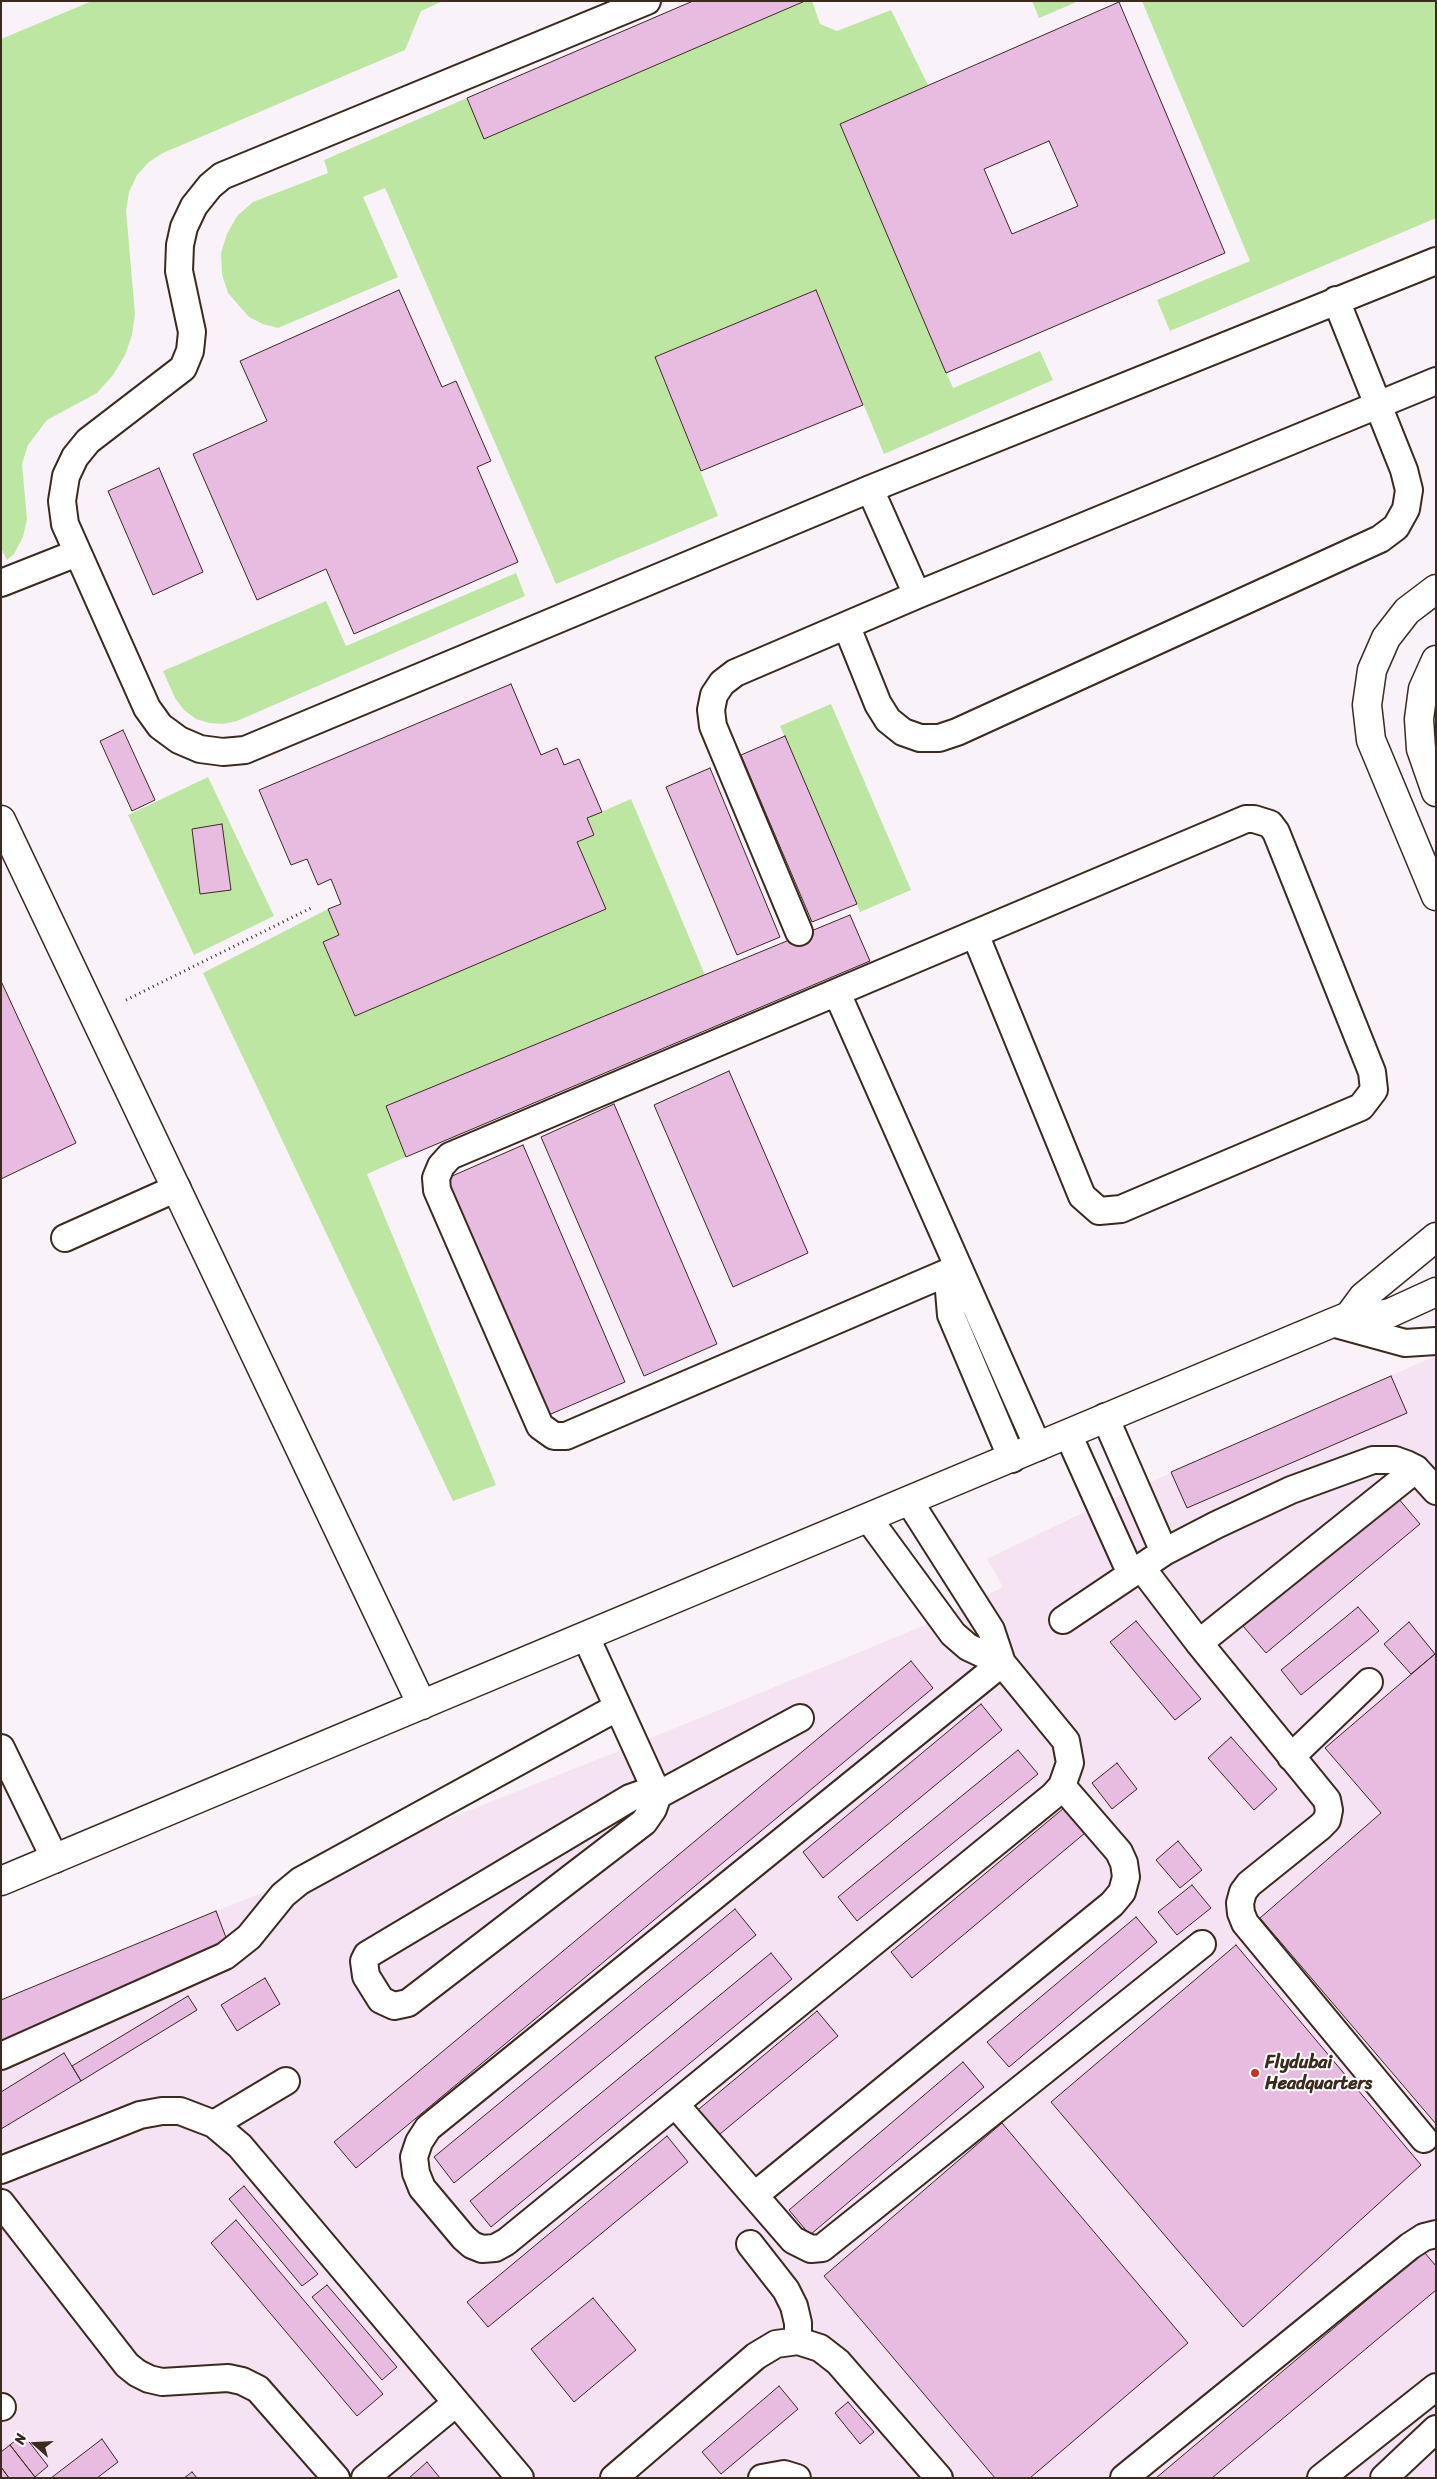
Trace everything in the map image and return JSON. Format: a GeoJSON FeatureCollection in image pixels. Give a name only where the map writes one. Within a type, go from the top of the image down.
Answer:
{"type":"FeatureCollection","features":[{"type":"Feature","properties":{"kind":"street"},"geometry":{"type":"LineString","coordinates":[[1436,589],[1407,611],[1386,638],[1372,670],[1367,705],[1374,748],[1436,896]]}},
{"type":"Feature","properties":{"kind":"street"},"geometry":{"type":"LineString","coordinates":[[1436,660],[1424,690],[1419,719],[1421,749],[1436,792]]}},
{"type":"Feature","properties":{"kind":"street"},"geometry":{"type":"LineString","coordinates":[[1,820],[422,1705]]}},
{"type":"Feature","properties":{"kind":"street"},"geometry":{"type":"LineString","coordinates":[[1341,1320],[1363,1297],[1436,1237]]}},
{"type":"Feature","properties":{"kind":"street"},"geometry":{"type":"LineString","coordinates":[[1,1881],[1012,1459],[1105,1417],[1181,1388],[1341,1320],[1390,1313],[1436,1292]]}},
{"type":"Feature","properties":{"kind":"lane"},"geometry":{"type":"LineString","coordinates":[[648,1],[222,176],[210,186],[194,206],[184,227],[180,245],[179,271],[192,332],[190,351],[183,368],[88,442],[75,457],[66,476],[62,501],[65,524],[147,708],[160,726],[179,740],[200,749],[223,752],[245,750],[870,488],[1436,261]]}},
{"type":"Feature","properties":{"kind":"lane"},"geometry":{"type":"LineString","coordinates":[[847,627],[878,704],[888,720],[903,732],[920,738],[939,738],[957,732],[1380,539],[1396,527],[1406,509],[1409,490],[1404,470],[1336,300]]}},
{"type":"Feature","properties":{"kind":"lane"},"geometry":{"type":"LineString","coordinates":[[799,932],[713,726],[711,710],[714,695],[722,683],[735,673],[847,627],[917,595],[1376,404],[1436,381]]}},
{"type":"Feature","properties":{"kind":"lane"},"geometry":{"type":"LineString","coordinates":[[870,488],[917,595]]}},
{"type":"Feature","properties":{"kind":"lane"},"geometry":{"type":"LineString","coordinates":[[1,583],[78,553]]}},
{"type":"Feature","properties":{"kind":"lane"},"geometry":{"type":"LineString","coordinates":[[958,1268],[566,1436],[548,1434],[540,1426],[536,1417],[437,1190],[436,1178],[441,1166],[450,1156],[1246,819],[1262,820],[1270,824],[1276,832],[1372,1072],[1374,1090],[1361,1107],[1121,1209],[1098,1210],[1082,1196],[976,934]]}},
{"type":"Feature","properties":{"kind":"lane"},"geometry":{"type":"LineString","coordinates":[[837,993],[1038,1446]]}},
{"type":"Feature","properties":{"kind":"lane"},"geometry":{"type":"LineString","coordinates":[[64,1238],[177,1188]]}},
{"type":"Feature","properties":{"kind":"lane"},"geometry":{"type":"LineString","coordinates":[[958,1268],[949,1291],[951,1315],[1012,1459]]}},
{"type":"Feature","properties":{"kind":"lane"},"geometry":{"type":"LineString","coordinates":[[1341,1320],[1405,1343],[1436,1341]]}},
{"type":"Feature","properties":{"kind":"lane"},"geometry":{"type":"LineString","coordinates":[[1105,1417],[1164,1552]]}},
{"type":"Feature","properties":{"kind":"lane"},"geometry":{"type":"LineString","coordinates":[[1068,1434],[1136,1570],[1199,1643],[1327,1800],[1329,1810],[1327,1820],[1249,1884],[1243,1892],[1240,1903],[1241,1913],[1245,1923],[1424,2139]]}},
{"type":"Feature","properties":{"kind":"lane"},"geometry":{"type":"LineString","coordinates":[[1063,1620],[1164,1552],[1216,1525],[1291,1490],[1373,1460],[1395,1460],[1416,1470],[1436,1491]]}},
{"type":"Feature","properties":{"kind":"lane"},"geometry":{"type":"LineString","coordinates":[[1199,1643],[1416,1470]]}},
{"type":"Feature","properties":{"kind":"lane"},"geometry":{"type":"LineString","coordinates":[[909,1501],[991,1630],[1002,1663],[1066,1741],[1070,1763],[1062,1786],[1054,1795],[506,2242],[495,2248],[482,2249],[472,2245],[464,2238],[422,2188],[416,2173],[414,2157],[419,2142],[428,2128],[1002,1663]]}},
{"type":"Feature","properties":{"kind":"lane"},"geometry":{"type":"LineString","coordinates":[[868,1518],[953,1634],[976,1652],[1002,1663]]}},
{"type":"Feature","properties":{"kind":"lane"},"geometry":{"type":"LineString","coordinates":[[586,1637],[658,1795],[653,1809],[644,1822],[408,2003],[394,2006],[381,2000],[363,1969],[367,1955],[373,1950],[630,1798],[644,1793],[658,1795],[800,1718]]}},
{"type":"Feature","properties":{"kind":"lane"},"geometry":{"type":"LineString","coordinates":[[1291,1756],[1369,1682]]}},
{"type":"Feature","properties":{"kind":"lane"},"geometry":{"type":"LineString","coordinates":[[1,2056],[225,1956],[250,1938],[271,1907],[300,1881],[618,1707]]}},
{"type":"Feature","properties":{"kind":"lane"},"geometry":{"type":"LineString","coordinates":[[4,1762],[55,1859]]}},
{"type":"Feature","properties":{"kind":"lane"},"geometry":{"type":"LineString","coordinates":[[755,2195],[1112,1904],[1122,1892],[1126,1877],[1124,1863],[1119,1852],[1062,1786]]}},
{"type":"Feature","properties":{"kind":"lane"},"geometry":{"type":"LineString","coordinates":[[675,2104],[793,2240],[811,2249],[822,2248],[1202,1944]]}},
{"type":"Feature","properties":{"kind":"lane"},"geometry":{"type":"LineString","coordinates":[[214,2124],[286,2081]]}},
{"type":"Feature","properties":{"kind":"lane"},"geometry":{"type":"LineString","coordinates":[[1,2170],[140,2115],[162,2111],[180,2111],[214,2124],[240,2146],[520,2478]]}},
{"type":"Feature","properties":{"kind":"lane"},"geometry":{"type":"LineString","coordinates":[[1,2203],[127,2364],[137,2373],[149,2379],[162,2382],[228,2378],[242,2381],[258,2389],[336,2478]]}},
{"type":"Feature","properties":{"kind":"lane"},"geometry":{"type":"LineString","coordinates":[[1124,2478],[1410,2246],[1424,2237],[1436,2234]]}},
{"type":"Feature","properties":{"kind":"lane"},"geometry":{"type":"LineString","coordinates":[[750,2244],[786,2290],[794,2306],[798,2323],[798,2341]]}},
{"type":"Feature","properties":{"kind":"lane"},"geometry":{"type":"LineString","coordinates":[[614,2478],[756,2356],[776,2344],[798,2341],[820,2348],[838,2362],[939,2478]]}},
{"type":"Feature","properties":{"kind":"lane"},"geometry":{"type":"LineString","coordinates":[[1321,2478],[1436,2387]]}},
{"type":"Feature","properties":{"kind":"lane"},"geometry":{"type":"LineString","coordinates":[[365,2478],[456,2403]]}},
{"type":"Feature","properties":{"kind":"lane"},"geometry":{"type":"LineString","coordinates":[[1384,2478],[1436,2429]]}},
{"type":"Feature","properties":{"kind":"lane"},"geometry":{"type":"LineString","coordinates":[[762,2478],[767,2475],[784,2474],[797,2478]]}},
{"type":"Feature","properties":{"kind":"path"},"geometry":{"type":"LineString","coordinates":[[94,1016],[311,908]]}},
{"type":"Feature","properties":{"kind":"shaded area"},"geometry":{"type":"Polygon","coordinates":[[[1433,1357],[1436,1361],[1436,2478],[1,2478],[1,2000],[216,1911],[634,1745],[940,1619],[1003,1587],[987,1559],[1099,1505],[1433,1357]]]}},
{"type":"Feature","properties":{"kind":"green space"},"geometry":{"type":"Polygon","coordinates":[[[92,1],[443,1],[421,11],[405,50],[163,153],[149,162],[137,175],[129,192],[126,210],[135,314],[132,335],[125,355],[113,375],[97,393],[47,420],[28,445],[22,464],[27,519],[23,537],[14,554],[7,560],[1,548],[1,39],[92,1]]]}},
{"type":"Feature","properties":{"kind":"green space"},"geometry":{"type":"Polygon","coordinates":[[[805,1],[812,1],[820,24],[837,31],[891,10],[928,85],[840,124],[953,388],[1040,351],[1053,380],[884,454],[816,290],[655,357],[718,516],[556,584],[385,188],[363,197],[398,277],[278,328],[263,324],[249,317],[228,293],[222,274],[221,253],[227,234],[237,216],[253,202],[328,173],[324,160],[467,98],[485,139],[805,1]]]}},
{"type":"Feature","properties":{"kind":"green space"},"geometry":{"type":"Polygon","coordinates":[[[1032,1],[1079,1],[1039,18],[1032,1]]]}},
{"type":"Feature","properties":{"kind":"green space"},"geometry":{"type":"Polygon","coordinates":[[[1142,1],[1436,1],[1436,218],[1170,331],[1157,300],[1250,261],[1142,1]]]}},
{"type":"Feature","properties":{"kind":"green space"},"geometry":{"type":"Polygon","coordinates":[[[516,573],[525,596],[237,721],[223,724],[209,723],[196,719],[184,710],[175,698],[163,671],[326,601],[346,646],[516,573]]]}},
{"type":"Feature","properties":{"kind":"green space"},"geometry":{"type":"Polygon","coordinates":[[[831,704],[911,890],[860,912],[780,726],[831,704]]]}},
{"type":"Feature","properties":{"kind":"green space"},"geometry":{"type":"Polygon","coordinates":[[[208,777],[274,916],[194,955],[128,815],[208,777]],[[222,825],[192,829],[200,894],[231,890],[222,825]]]}},
{"type":"Feature","properties":{"kind":"green space"},"geometry":{"type":"Polygon","coordinates":[[[631,799],[705,975],[386,1106],[406,1157],[367,1174],[496,1485],[453,1501],[203,973],[328,909],[339,935],[323,942],[355,1016],[606,909],[577,842],[594,835],[587,818],[631,799]]]}},
{"type":"Feature","properties":{"kind":"building"},"geometry":{"type":"Polygon","coordinates":[[[693,1],[805,1],[484,139],[467,98],[693,1]]]}},
{"type":"Feature","properties":{"kind":"building"},"geometry":{"type":"Polygon","coordinates":[[[1119,2],[1225,253],[946,373],[840,124],[1119,2]],[[1049,141],[984,169],[1012,234],[1078,206],[1049,141]]]}},
{"type":"Feature","properties":{"kind":"building"},"geometry":{"type":"Polygon","coordinates":[[[399,290],[442,387],[456,381],[491,461],[477,467],[518,562],[354,634],[326,569],[257,600],[193,454],[267,421],[240,361],[399,290]]]}},
{"type":"Feature","properties":{"kind":"building"},"geometry":{"type":"Polygon","coordinates":[[[816,290],[863,405],[701,471],[655,357],[816,290]]]}},
{"type":"Feature","properties":{"kind":"building"},"geometry":{"type":"Polygon","coordinates":[[[159,468],[203,572],[153,595],[108,491],[159,468]]]}},
{"type":"Feature","properties":{"kind":"building"},"geometry":{"type":"Polygon","coordinates":[[[511,684],[541,755],[557,748],[564,765],[579,759],[602,812],[587,818],[594,835],[577,842],[606,909],[355,1016],[323,942],[339,935],[328,909],[341,904],[331,879],[318,885],[307,859],[291,865],[259,790],[511,684]]]}},
{"type":"Feature","properties":{"kind":"building"},"geometry":{"type":"Polygon","coordinates":[[[123,730],[155,800],[132,811],[100,741],[123,730]]]}},
{"type":"Feature","properties":{"kind":"building"},"geometry":{"type":"Polygon","coordinates":[[[785,736],[857,904],[812,922],[741,755],[785,736]]]}},
{"type":"Feature","properties":{"kind":"building"},"geometry":{"type":"Polygon","coordinates":[[[710,768],[780,937],[737,955],[666,787],[710,768]]]}},
{"type":"Feature","properties":{"kind":"building"},"geometry":{"type":"Polygon","coordinates":[[[222,824],[231,890],[200,894],[192,829],[222,824]]]}},
{"type":"Feature","properties":{"kind":"building"},"geometry":{"type":"Polygon","coordinates":[[[850,915],[870,961],[406,1157],[386,1106],[850,915]]]}},
{"type":"Feature","properties":{"kind":"building"},"geometry":{"type":"Polygon","coordinates":[[[1,981],[76,1143],[1,1179],[1,981]]]}},
{"type":"Feature","properties":{"kind":"building"},"geometry":{"type":"Polygon","coordinates":[[[729,1071],[808,1253],[733,1287],[654,1105],[729,1071]]]}},
{"type":"Feature","properties":{"kind":"building"},"geometry":{"type":"Polygon","coordinates":[[[614,1104],[717,1344],[644,1376],[541,1137],[614,1104]]]}},
{"type":"Feature","properties":{"kind":"building"},"geometry":{"type":"Polygon","coordinates":[[[523,1145],[625,1382],[544,1417],[443,1180],[523,1145]]]}},
{"type":"Feature","properties":{"kind":"building"},"geometry":{"type":"Polygon","coordinates":[[[1391,1376],[1407,1413],[1187,1508],[1171,1472],[1391,1376]]]}},
{"type":"Feature","properties":{"kind":"building"},"geometry":{"type":"Polygon","coordinates":[[[1397,1497],[1420,1524],[1266,1653],[1243,1626],[1397,1497]]]}},
{"type":"Feature","properties":{"kind":"building"},"geometry":{"type":"Polygon","coordinates":[[[1358,1607],[1379,1631],[1301,1695],[1281,1670],[1358,1607]]]}},
{"type":"Feature","properties":{"kind":"building"},"geometry":{"type":"Polygon","coordinates":[[[1136,1621],[1201,1699],[1175,1720],[1110,1642],[1136,1621]]]}},
{"type":"Feature","properties":{"kind":"building"},"geometry":{"type":"Polygon","coordinates":[[[1409,1622],[1435,1654],[1411,1674],[1384,1644],[1409,1622]]]}},
{"type":"Feature","properties":{"kind":"building"},"geometry":{"type":"Polygon","coordinates":[[[1436,1653],[1436,2124],[1260,1918],[1381,1813],[1325,1748],[1436,1653]]]}},
{"type":"Feature","properties":{"kind":"building"},"geometry":{"type":"Polygon","coordinates":[[[911,1661],[933,1688],[356,2168],[334,2142],[911,1661]]]}},
{"type":"Feature","properties":{"kind":"building"},"geometry":{"type":"Polygon","coordinates":[[[981,1704],[1002,1730],[823,1878],[803,1852],[981,1704]]]}},
{"type":"Feature","properties":{"kind":"building"},"geometry":{"type":"Polygon","coordinates":[[[1231,1737],[1277,1789],[1254,1810],[1208,1758],[1231,1737]]]}},
{"type":"Feature","properties":{"kind":"building"},"geometry":{"type":"Polygon","coordinates":[[[1018,1750],[1038,1774],[857,1921],[838,1897],[1018,1750]]]}},
{"type":"Feature","properties":{"kind":"building"},"geometry":{"type":"Polygon","coordinates":[[[1117,1763],[1137,1789],[1112,1809],[1092,1783],[1117,1763]]]}},
{"type":"Feature","properties":{"kind":"building"},"geometry":{"type":"Polygon","coordinates":[[[1064,1808],[1085,1833],[912,1978],[891,1952],[1064,1808]]]}},
{"type":"Feature","properties":{"kind":"building"},"geometry":{"type":"Polygon","coordinates":[[[1178,1841],[1202,1870],[1180,1888],[1156,1860],[1178,1841]]]}},
{"type":"Feature","properties":{"kind":"building"},"geometry":{"type":"Polygon","coordinates":[[[1192,1885],[1211,1908],[1177,1935],[1158,1912],[1192,1885]]]}},
{"type":"Feature","properties":{"kind":"building"},"geometry":{"type":"Polygon","coordinates":[[[735,1909],[756,1935],[454,2183],[434,2157],[735,1909]]]}},
{"type":"Feature","properties":{"kind":"building"},"geometry":{"type":"Polygon","coordinates":[[[216,1911],[230,1948],[1,2045],[1,2000],[216,1911]]]}},
{"type":"Feature","properties":{"kind":"building"},"geometry":{"type":"Polygon","coordinates":[[[1136,1917],[1157,1942],[1009,2067],[987,2042],[1136,1917]]]}},
{"type":"Feature","properties":{"kind":"building"},"geometry":{"type":"Polygon","coordinates":[[[1236,1945],[1421,2165],[1243,2327],[1051,2102],[1236,1945]]]}},
{"type":"Feature","properties":{"kind":"building"},"geometry":{"type":"Polygon","coordinates":[[[771,1953],[792,1979],[491,2227],[470,2201],[771,1953]]]}},
{"type":"Feature","properties":{"kind":"building"},"geometry":{"type":"Polygon","coordinates":[[[265,1978],[280,2004],[237,2031],[221,2005],[265,1978]]]}},
{"type":"Feature","properties":{"kind":"building"},"geometry":{"type":"Polygon","coordinates":[[[188,1996],[197,2010],[81,2081],[72,2066],[188,1996]]]}},
{"type":"Feature","properties":{"kind":"building"},"geometry":{"type":"Polygon","coordinates":[[[817,2011],[838,2036],[714,2139],[693,2114],[817,2011]]]}},
{"type":"Feature","properties":{"kind":"building"},"geometry":{"type":"Polygon","coordinates":[[[64,2053],[81,2081],[1,2129],[1,2092],[64,2053]]]}},
{"type":"Feature","properties":{"kind":"building"},"geometry":{"type":"Polygon","coordinates":[[[963,2062],[984,2087],[810,2235],[789,2210],[963,2062]]]}},
{"type":"Feature","properties":{"kind":"building"},"geometry":{"type":"Polygon","coordinates":[[[1002,2123],[1188,2343],[1030,2478],[995,2478],[824,2276],[1002,2123]]]}},
{"type":"Feature","properties":{"kind":"building"},"geometry":{"type":"Polygon","coordinates":[[[667,2136],[688,2162],[488,2327],[467,2302],[667,2136]]]}},
{"type":"Feature","properties":{"kind":"building"},"geometry":{"type":"Polygon","coordinates":[[[244,2186],[318,2274],[302,2286],[229,2199],[244,2186]]]}},
{"type":"Feature","properties":{"kind":"building"},"geometry":{"type":"Polygon","coordinates":[[[236,2220],[383,2394],[357,2416],[211,2243],[236,2220]]]}},
{"type":"Feature","properties":{"kind":"building"},"geometry":{"type":"Polygon","coordinates":[[[1424,2252],[1436,2266],[1436,2290],[1212,2478],[1156,2478],[1424,2252]]]}},
{"type":"Feature","properties":{"kind":"building"},"geometry":{"type":"Polygon","coordinates":[[[327,2285],[397,2367],[382,2380],[312,2297],[327,2285]]]}},
{"type":"Feature","properties":{"kind":"building"},"geometry":{"type":"Polygon","coordinates":[[[593,2298],[636,2350],[574,2402],[531,2349],[593,2298]]]}},
{"type":"Feature","properties":{"kind":"building"},"geometry":{"type":"Polygon","coordinates":[[[779,2386],[798,2409],[721,2474],[702,2452],[779,2386]]]}},
{"type":"Feature","properties":{"kind":"building"},"geometry":{"type":"Polygon","coordinates":[[[848,2402],[874,2432],[860,2444],[835,2413],[848,2402]]]}},
{"type":"Feature","properties":{"kind":"building"},"geometry":{"type":"Polygon","coordinates":[[[23,2434],[48,2466],[35,2477],[10,2445],[23,2434]]]}},
{"type":"Feature","properties":{"kind":"building"},"geometry":{"type":"Polygon","coordinates":[[[102,2439],[118,2462],[97,2478],[51,2478],[102,2439]]]}},
{"type":"Feature","properties":{"kind":"building"},"geometry":{"type":"Polygon","coordinates":[[[10,2445],[34,2478],[9,2478],[1,2467],[1,2452],[10,2445]]]}},
{"type":"Feature","properties":{"kind":"building"},"geometry":{"type":"Polygon","coordinates":[[[427,2462],[440,2478],[409,2478],[427,2462]]]}},
{"type":"Feature","properties":{"kind":"building"},"geometry":{"type":"Polygon","coordinates":[[[1,2467],[9,2478],[1,2478],[1,2467]]]}},
{"type":"Feature","properties":{"kind":"building"},"geometry":{"type":"Polygon","coordinates":[[[192,2472],[197,2478],[184,2478],[192,2472]]]}},
{"type":"Feature","properties":{"kind":"place","name":"Flydubai Headquarters"},"geometry":{"type":"Point","coordinates":[1255,2073]}}]}
